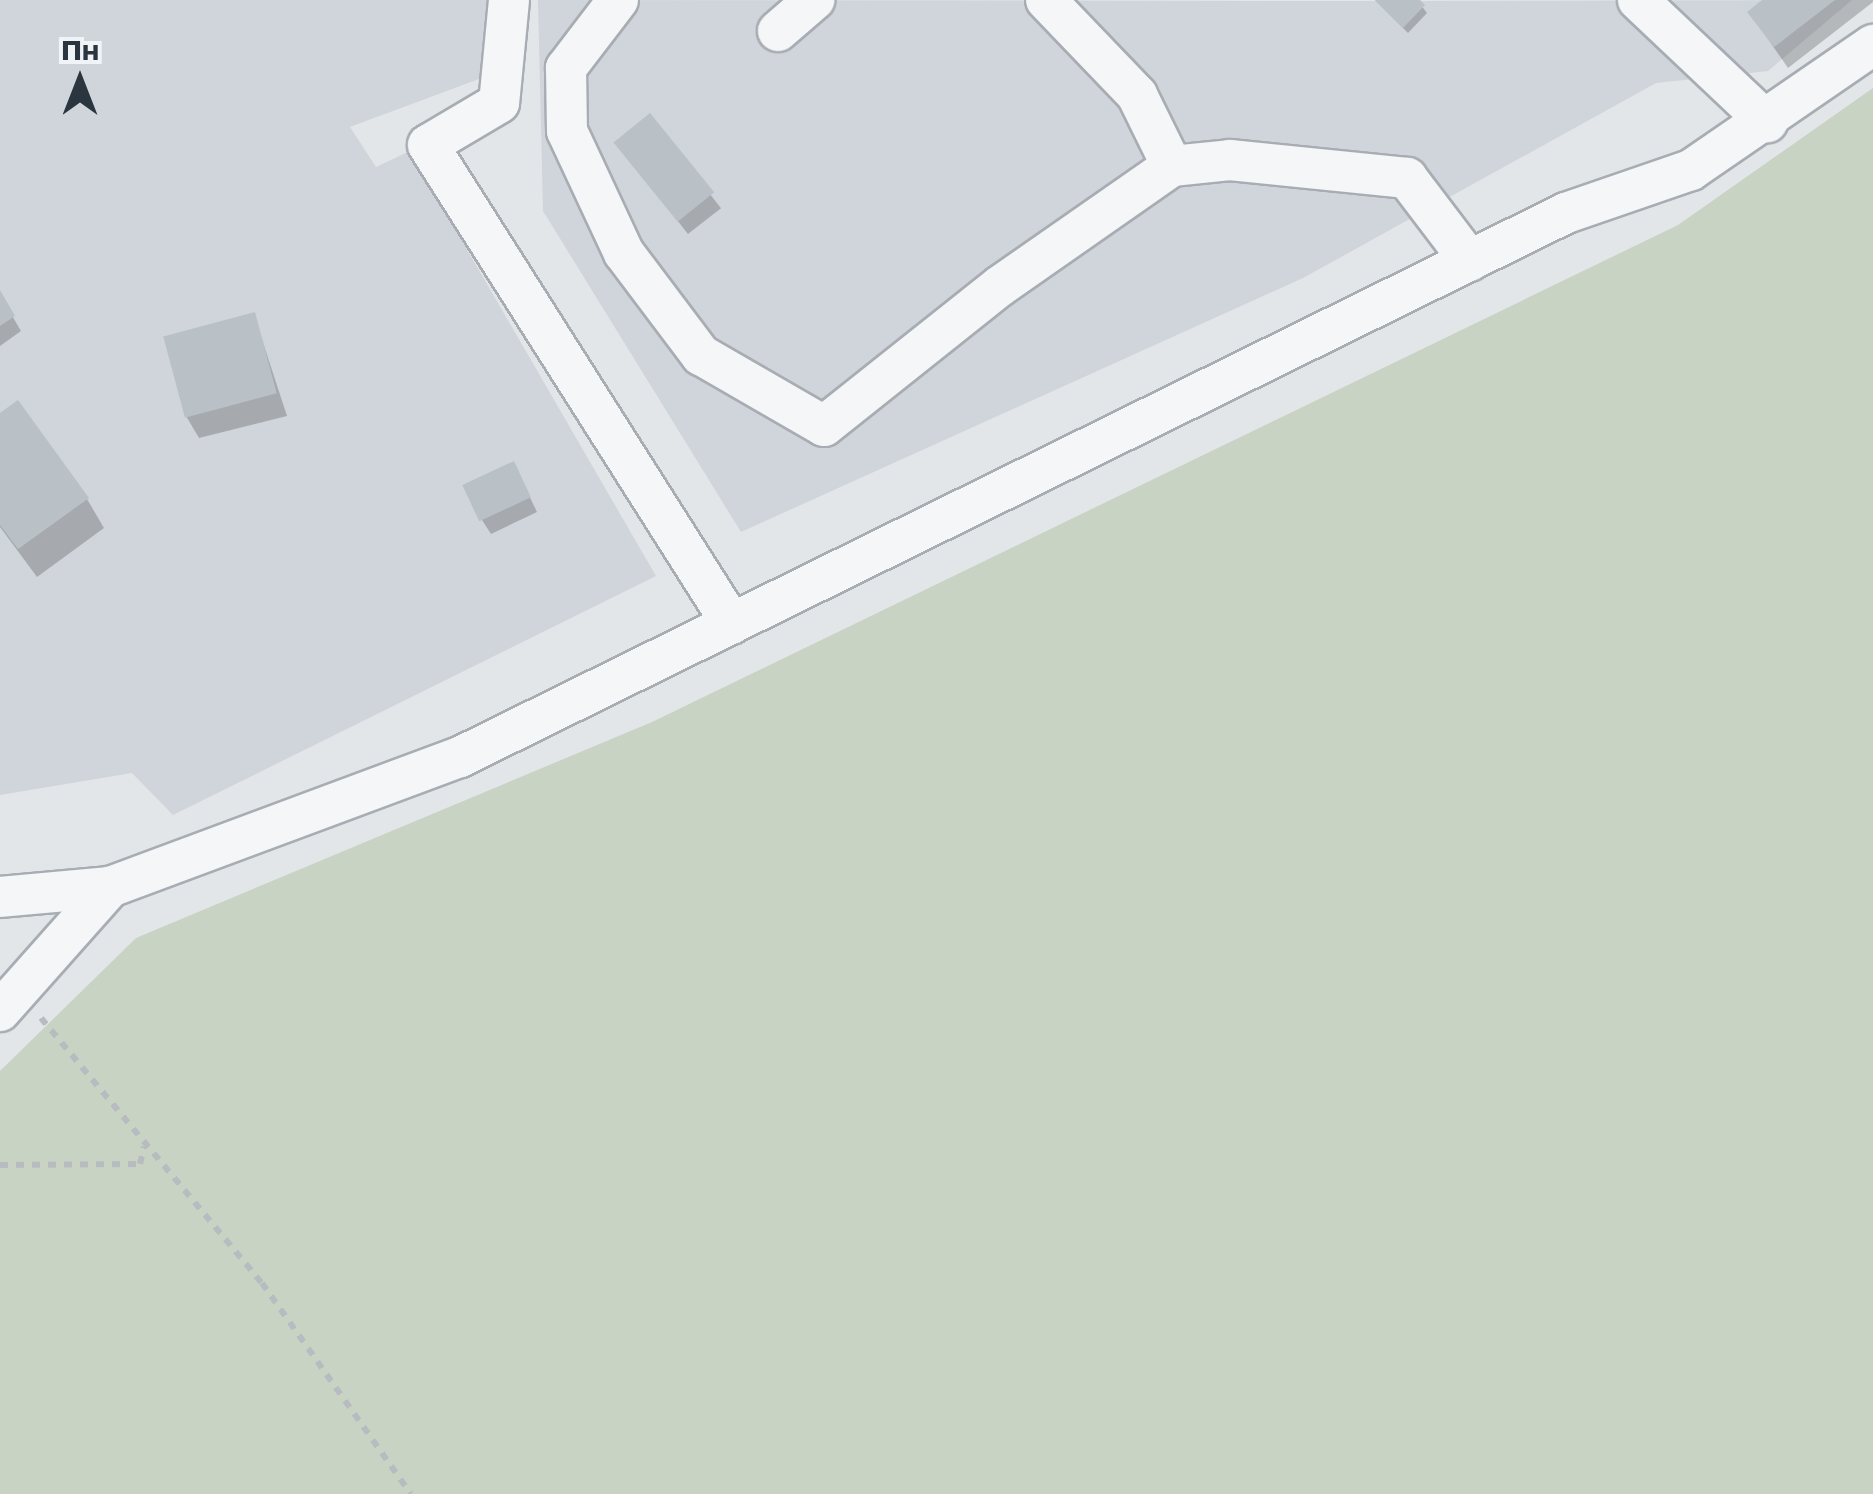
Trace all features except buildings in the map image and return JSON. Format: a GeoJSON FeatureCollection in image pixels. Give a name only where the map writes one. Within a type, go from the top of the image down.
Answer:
{"type":"FeatureCollection","features":[{"type":"Feature","properties":{"kind":"street"},"geometry":{"type":"LineString","coordinates":[[510,0],[499,103],[428,145],[732,624]]}},
{"type":"Feature","properties":{"kind":"street"},"geometry":{"type":"LineString","coordinates":[[618,0],[566,68],[567,116],[624,253],[702,355],[824,426],[1172,166],[1230,160],[1407,178],[1470,260]]}},
{"type":"Feature","properties":{"kind":"street"},"geometry":{"type":"LineString","coordinates":[[778,31],[814,0]]}},
{"type":"Feature","properties":{"kind":"street"},"geometry":{"type":"LineString","coordinates":[[1046,0],[1137,95],[1172,166]]}},
{"type":"Feature","properties":{"kind":"street"},"geometry":{"type":"LineString","coordinates":[[1638,0],[1767,122]]}},
{"type":"Feature","properties":{"kind":"street"},"geometry":{"type":"LineString","coordinates":[[0,897],[110,887],[460,757],[1566,213],[1691,170],[1767,122],[1873,45]]}},
{"type":"Feature","properties":{"kind":"street"},"geometry":{"type":"LineString","coordinates":[[11,999],[110,887]]}},
{"type":"Feature","properties":{"kind":"path"},"geometry":{"type":"LineString","coordinates":[[11,999],[262,1283],[411,1494]]}},
{"type":"Feature","properties":{"kind":"path"},"geometry":{"type":"LineString","coordinates":[[0,1165],[140,1164],[144,1145]]}},
{"type":"Feature","properties":{"kind":"shaded area"},"geometry":{"type":"Polygon","coordinates":[[[0,0],[495,0],[487,76],[350,127],[376,167],[410,151],[656,576],[173,815],[132,773],[0,795],[0,0]]]}},
{"type":"Feature","properties":{"kind":"shaded area"},"geometry":{"type":"Polygon","coordinates":[[[538,0],[1852,0],[1768,71],[1656,83],[1303,278],[741,532],[543,211],[538,0]]]}},
{"type":"Feature","properties":{"kind":"green space"},"geometry":{"type":"Polygon","coordinates":[[[1873,88],[1873,1494],[0,1494],[0,1071],[136,938],[652,722],[1678,225],[1873,88]]]}}]}
